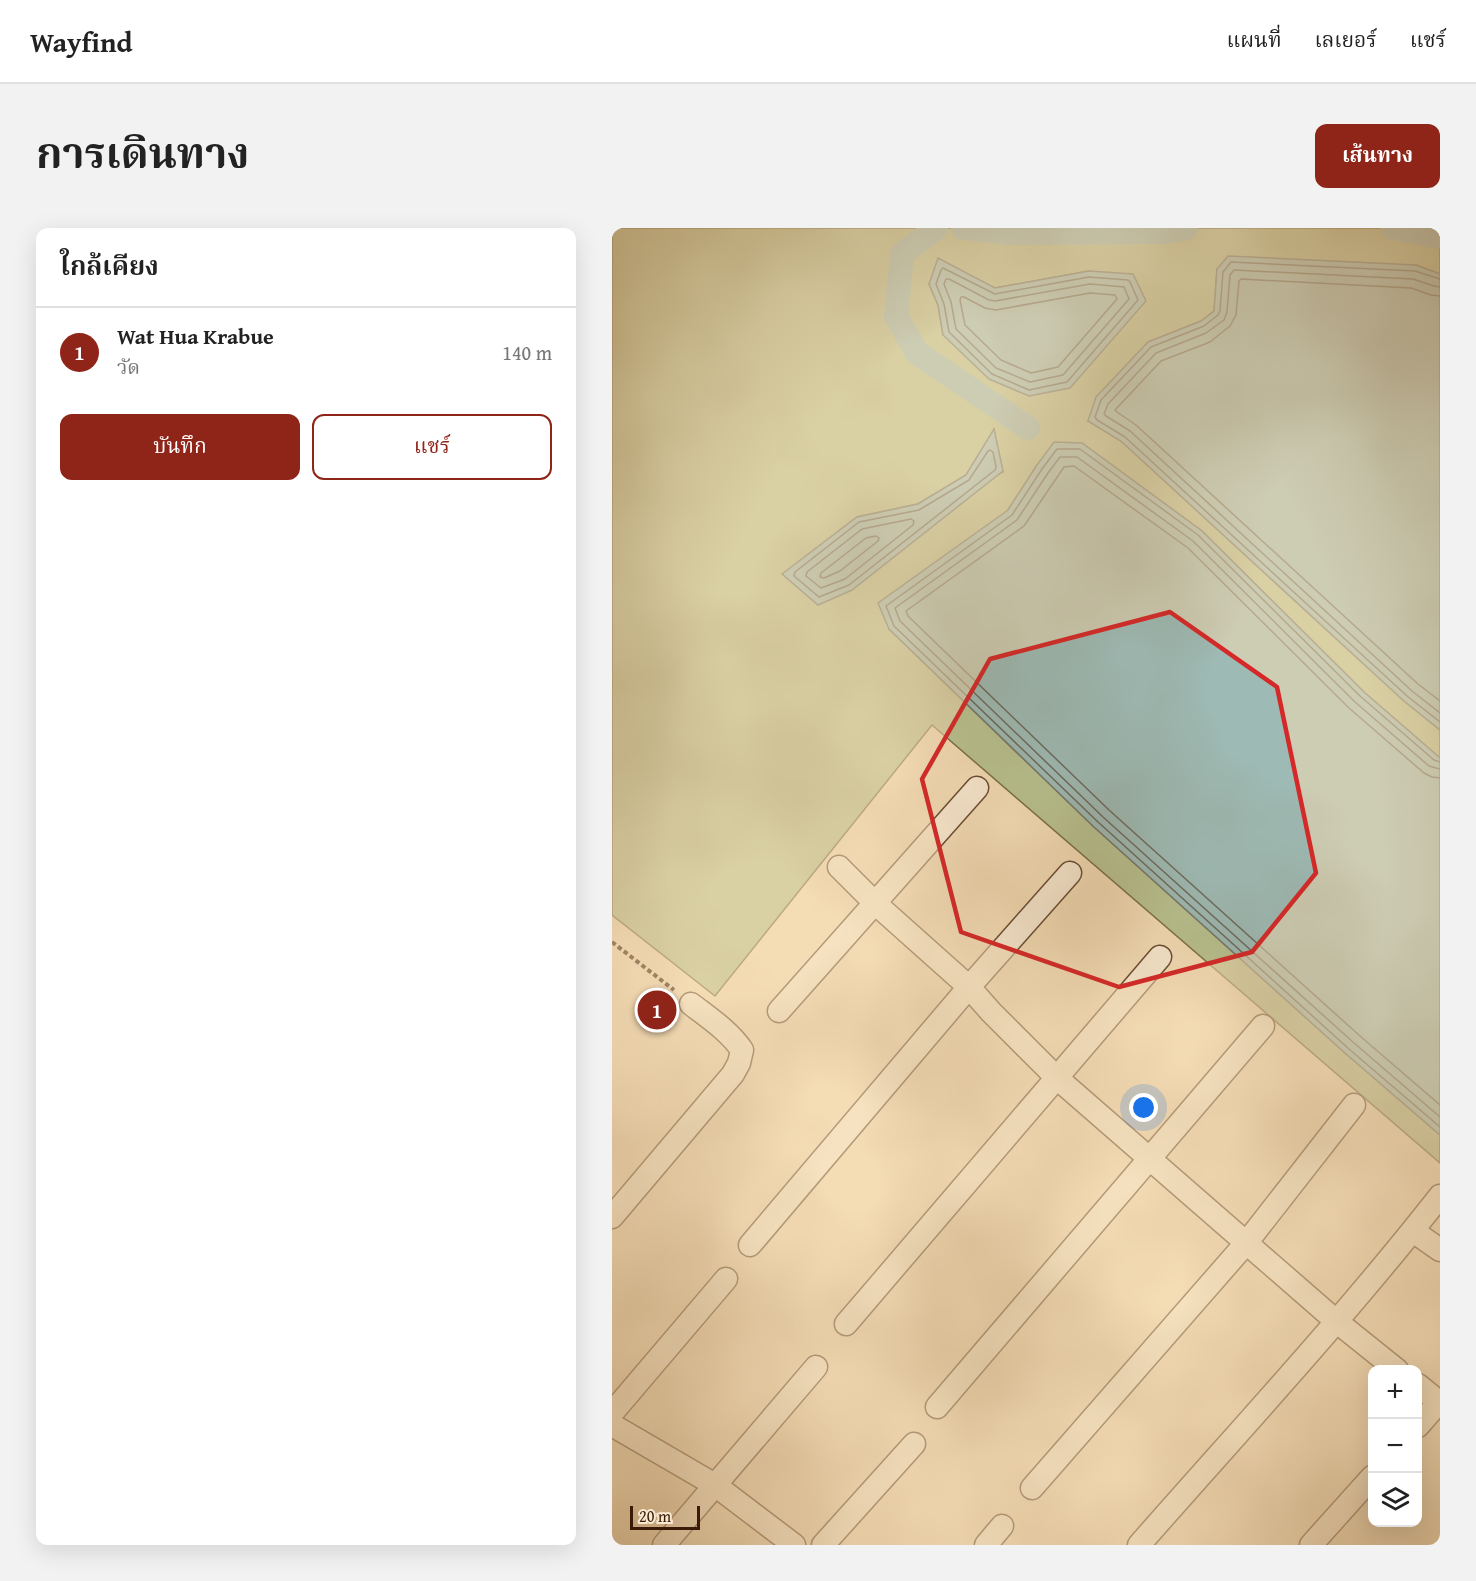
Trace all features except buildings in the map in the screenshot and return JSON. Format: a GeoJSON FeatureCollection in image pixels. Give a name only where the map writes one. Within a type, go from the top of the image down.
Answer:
{"type":"FeatureCollection","features":[{"type":"Feature","properties":{"kind":"street"},"geometry":{"type":"LineString","coordinates":[[779,1011],[977,788]]}},
{"type":"Feature","properties":{"kind":"street"},"geometry":{"type":"LineString","coordinates":[[839,867],[969,987],[1057,1078],[1336,1321],[1391,1365]]}},
{"type":"Feature","properties":{"kind":"street"},"geometry":{"type":"LineString","coordinates":[[750,1245],[969,987],[1070,873]]}},
{"type":"Feature","properties":{"kind":"street"},"geometry":{"type":"LineString","coordinates":[[846,1324],[1161,957]]}},
{"type":"Feature","properties":{"kind":"street"},"geometry":{"type":"LineString","coordinates":[[612,1217],[733,1074],[739,1063],[742,1050],[736,1041],[691,1004]]}},
{"type":"Feature","properties":{"kind":"street"},"geometry":{"type":"LineString","coordinates":[[937,1407],[1263,1026]]}},
{"type":"Feature","properties":{"kind":"street"},"geometry":{"type":"LineString","coordinates":[[1032,1488],[1246,1242],[1354,1105]]}},
{"type":"Feature","properties":{"kind":"street"},"geometry":{"type":"LineString","coordinates":[[1138,1545],[1336,1321],[1440,1196]]}},
{"type":"Feature","properties":{"kind":"street"},"geometry":{"type":"LineString","coordinates":[[1413,1231],[1440,1250]]}},
{"type":"Feature","properties":{"kind":"street"},"geometry":{"type":"LineString","coordinates":[[612,1413],[726,1279]]}},
{"type":"Feature","properties":{"kind":"street"},"geometry":{"type":"LineString","coordinates":[[664,1545],[816,1367]]}},
{"type":"Feature","properties":{"kind":"street"},"geometry":{"type":"LineString","coordinates":[[1422,1388],[1439,1403],[1422,1422]]}},
{"type":"Feature","properties":{"kind":"street"},"geometry":{"type":"LineString","coordinates":[[612,1425],[715,1485],[794,1545]]}},
{"type":"Feature","properties":{"kind":"street"},"geometry":{"type":"LineString","coordinates":[[823,1545],[914,1444]]}},
{"type":"Feature","properties":{"kind":"street"},"geometry":{"type":"LineString","coordinates":[[1311,1545],[1368,1481]]}},
{"type":"Feature","properties":{"kind":"street"},"geometry":{"type":"LineString","coordinates":[[986,1545],[1002,1526]]}},
{"type":"Feature","properties":{"kind":"path"},"geometry":{"type":"LineString","coordinates":[[612,942],[691,1004]]}},
{"type":"Feature","properties":{"kind":"highlighted area"},"geometry":{"type":"Polygon","coordinates":[[[1170,612],[1277,687],[1316,873],[1252,952],[1119,987],[961,932],[922,779],[990,659],[1170,612]]]}},
{"type":"Feature","properties":{"kind":"green space"},"geometry":{"type":"Polygon","coordinates":[[[612,228],[1440,228],[1440,274],[1416,265],[1217,269],[1214,311],[1201,321],[1148,342],[1088,421],[1121,441],[1404,701],[1440,730],[1440,758],[1364,692],[1202,531],[1082,443],[1037,465],[1008,510],[889,629],[1094,827],[1345,1053],[1440,1135],[1440,1163],[932,725],[715,996],[612,915],[612,228]],[[1089,271],[995,288],[929,284],[938,305],[943,335],[1089,271]],[[994,430],[966,475],[918,504],[857,517],[783,574],[1003,472],[994,430]]]}},
{"type":"Feature","properties":{"kind":"water"},"geometry":{"type":"Polygon","coordinates":[[[1228,256],[1416,265],[1440,274],[1440,730],[1404,701],[1121,441],[1088,421],[1096,397],[1148,342],[1201,321],[1214,311],[1217,269],[1228,256]]]}},
{"type":"Feature","properties":{"kind":"water"},"geometry":{"type":"Polygon","coordinates":[[[938,258],[995,288],[1089,271],[1133,274],[1146,301],[1070,388],[1029,396],[989,379],[943,335],[938,305],[929,284],[938,258]]]}},
{"type":"Feature","properties":{"kind":"water"},"geometry":{"type":"Polygon","coordinates":[[[994,429],[1003,471],[852,590],[818,605],[782,574],[857,517],[918,504],[966,475],[994,429]]]}},
{"type":"Feature","properties":{"kind":"water"},"geometry":{"type":"Polygon","coordinates":[[[1054,442],[1082,443],[1202,531],[1364,692],[1440,758],[1440,1135],[1345,1053],[1094,827],[889,629],[878,603],[1008,510],[1054,442]]]}},
{"type":"Feature","properties":{"kind":"waterway"},"geometry":{"type":"LineString","coordinates":[[936,228],[902,254],[896,316],[917,353],[1028,428]]}},
{"type":"Feature","properties":{"kind":"waterway"},"geometry":{"type":"LineString","coordinates":[[963,228],[1010,233],[1165,232],[1186,228]]}},
{"type":"Feature","properties":{"kind":"waterway"},"geometry":{"type":"LineString","coordinates":[[1393,228],[1440,237]]}},
{"type":"Feature","properties":{"kind":"place","name":"Wat Hua Krabue"},"geometry":{"type":"Point","coordinates":[657,1010]}}]}
